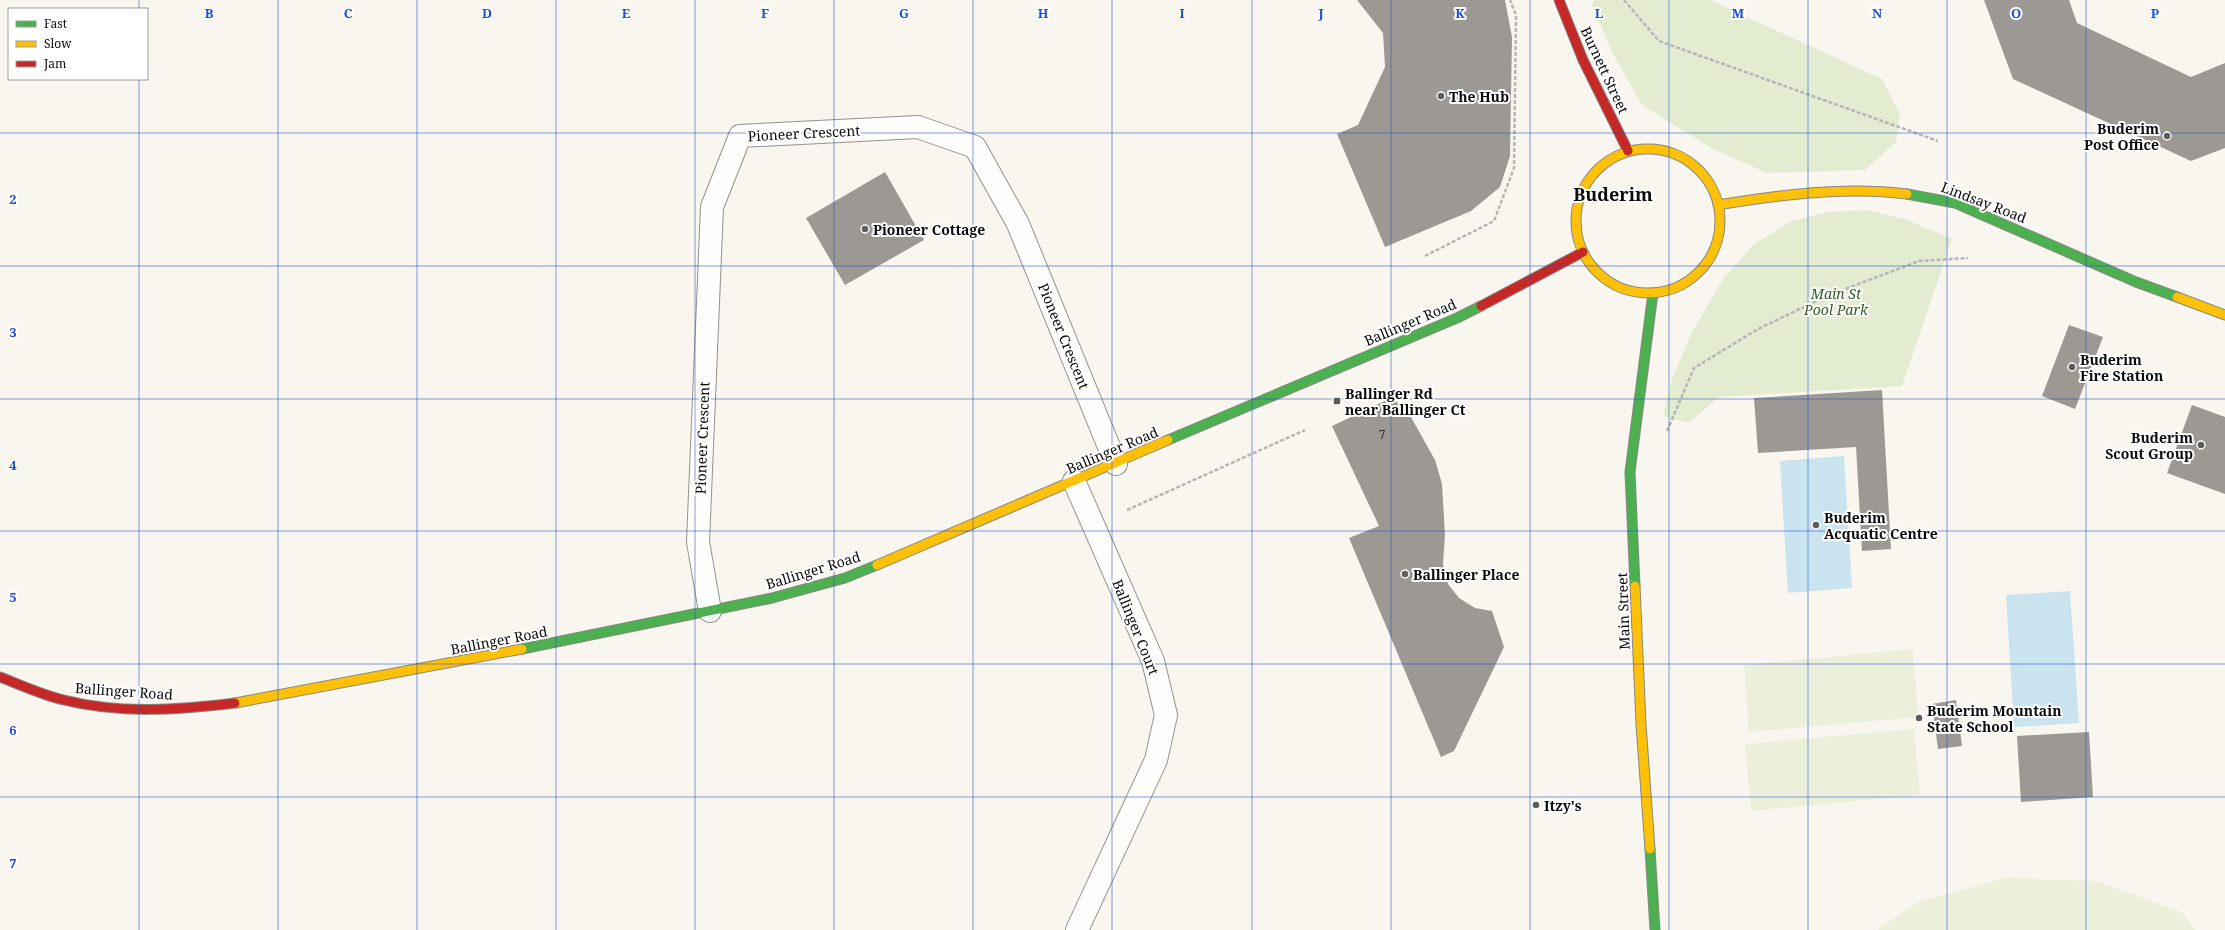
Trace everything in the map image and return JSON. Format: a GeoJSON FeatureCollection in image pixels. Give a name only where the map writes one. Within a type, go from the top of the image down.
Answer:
{"type":"FeatureCollection","features":[{"type":"Feature","properties":{"kind":"street","name":"Burnett Street"},"geometry":{"type":"LineString","coordinates":[[1559,0],[1583,60],[1628,151]]}},
{"type":"Feature","properties":{"kind":"street","name":"Pioneer Crescent"},"geometry":{"type":"LineString","coordinates":[[710,611],[698,542],[712,207],[740,136],[918,127],[976,147],[1018,224],[1116,464]]}},
{"type":"Feature","properties":{"kind":"street"},"geometry":{"type":"LineString","coordinates":[[1654,148],[1667,151],[1690,162],[1709,181],[1718,205],[1719,233],[1710,258],[1701,269],[1680,286],[1653,293],[1629,290],[1607,280],[1589,263],[1583,252],[1576,225],[1577,211],[1586,185],[1604,164],[1628,151],[1654,148]]}},
{"type":"Feature","properties":{"kind":"street","name":"Lindsay Road"},"geometry":{"type":"LineString","coordinates":[[1718,205],[1779,195],[1823,191],[1878,190],[1925,195],[1955,203],[2136,282],[2225,315]]}},
{"type":"Feature","properties":{"kind":"street","name":"Ballinger Road"},"geometry":{"type":"LineString","coordinates":[[0,677],[64,700],[107,707],[176,710],[255,701],[772,598],[845,578],[1116,464],[1274,394],[1457,318],[1583,252]]}},
{"type":"Feature","properties":{"kind":"street","name":"Main Street"},"geometry":{"type":"LineString","coordinates":[[1653,293],[1648,322],[1630,472],[1641,724],[1655,930]]}},
{"type":"Feature","properties":{"kind":"street","name":"Ballinger Court"},"geometry":{"type":"LineString","coordinates":[[1074,481],[1153,661],[1166,714],[1156,760],[1076,930]]}},
{"type":"Feature","properties":{"kind":"path"},"geometry":{"type":"LineString","coordinates":[[1425,256],[1494,221],[1514,168],[1516,15],[1510,0]]}},
{"type":"Feature","properties":{"kind":"path"},"geometry":{"type":"LineString","coordinates":[[1624,0],[1659,41],[1938,141]]}},
{"type":"Feature","properties":{"kind":"path"},"geometry":{"type":"LineString","coordinates":[[1666,433],[1694,368],[1758,329],[1827,296],[1919,261],[1968,258]]}},
{"type":"Feature","properties":{"kind":"path"},"geometry":{"type":"LineString","coordinates":[[1127,510],[1305,430]]}},
{"type":"Feature","properties":{"kind":"green space"},"geometry":{"type":"Polygon","coordinates":[[[1594,0],[1710,0],[1882,79],[1900,115],[1896,142],[1865,170],[1767,173],[1711,148],[1642,105],[1612,52],[1592,5],[1594,0]]]}},
{"type":"Feature","properties":{"kind":"green space","name":"Main St Pool Park"},"geometry":{"type":"Polygon","coordinates":[[[1868,210],[1907,220],[1952,239],[1902,386],[1719,397],[1688,423],[1663,416],[1672,379],[1692,332],[1723,279],[1754,244],[1792,221],[1828,212],[1868,210]]]}},
{"type":"Feature","properties":{"kind":"green space"},"geometry":{"type":"Polygon","coordinates":[[[1913,649],[1918,717],[1749,732],[1744,665],[1913,649]]]}},
{"type":"Feature","properties":{"kind":"green space"},"geometry":{"type":"Polygon","coordinates":[[[1914,729],[1920,795],[1751,811],[1745,744],[1914,729]]]}},
{"type":"Feature","properties":{"kind":"green space"},"geometry":{"type":"Polygon","coordinates":[[[2005,878],[2096,881],[2181,912],[2196,930],[1877,930],[1918,902],[2005,878]]]}},
{"type":"Feature","properties":{"kind":"water","name":"Buderim Acquatic Centre"},"geometry":{"type":"Polygon","coordinates":[[[1844,456],[1852,588],[1788,593],[1780,461],[1844,456]]]}},
{"type":"Feature","properties":{"kind":"water"},"geometry":{"type":"Polygon","coordinates":[[[2070,591],[2079,723],[2014,727],[2006,595],[2070,591]]]}},
{"type":"Feature","properties":{"kind":"building","name":"The Hub"},"geometry":{"type":"Polygon","coordinates":[[[1357,0],[1505,0],[1512,37],[1510,156],[1500,187],[1471,211],[1385,247],[1337,134],[1358,125],[1385,67],[1383,33],[1357,0]]]}},
{"type":"Feature","properties":{"kind":"building"},"geometry":{"type":"Polygon","coordinates":[[[1984,0],[2069,0],[2077,23],[2191,77],[2225,63],[2225,148],[2191,161],[2013,79],[1984,0]]]}},
{"type":"Feature","properties":{"kind":"building","name":"Pioneer Cottage"},"geometry":{"type":"Polygon","coordinates":[[[885,172],[924,240],[845,285],[806,218],[885,172]]]}},
{"type":"Feature","properties":{"kind":"building","name":"Buderim Fire Station"},"geometry":{"type":"Polygon","coordinates":[[[2069,325],[2103,337],[2075,409],[2042,396],[2069,325]]]}},
{"type":"Feature","properties":{"kind":"building"},"geometry":{"type":"Polygon","coordinates":[[[1882,390],[1891,549],[1862,551],[1856,447],[1758,453],[1754,398],[1882,390]]]}},
{"type":"Feature","properties":{"kind":"building","name":"Ballinger Place"},"geometry":{"type":"Polygon","coordinates":[[[1391,398],[1407,410],[1435,460],[1442,484],[1445,535],[1443,564],[1448,584],[1459,598],[1475,608],[1492,611],[1504,647],[1454,751],[1441,757],[1349,538],[1379,526],[1332,426],[1391,398]]]}},
{"type":"Feature","properties":{"kind":"building","name":"Buderim Scout Group"},"geometry":{"type":"Polygon","coordinates":[[[2192,405],[2225,417],[2225,494],[2167,473],[2192,405]]]}},
{"type":"Feature","properties":{"kind":"building"},"geometry":{"type":"Polygon","coordinates":[[[1956,700],[1962,746],[1938,749],[1932,704],[1956,700]]]}},
{"type":"Feature","properties":{"kind":"building"},"geometry":{"type":"Polygon","coordinates":[[[2089,732],[2093,797],[2021,802],[2017,736],[2089,732]]]}},
{"type":"Feature","properties":{"kind":"traffic: fast"},"geometry":{"type":"LineString","coordinates":[[1907,194],[1955,203],[2136,282],[2177,297]]}},
{"type":"Feature","properties":{"kind":"traffic: fast"},"geometry":{"type":"LineString","coordinates":[[1635,586],[1630,472],[1653,293]]}},
{"type":"Feature","properties":{"kind":"traffic: fast"},"geometry":{"type":"LineString","coordinates":[[1168,440],[1457,318],[1481,306]]}},
{"type":"Feature","properties":{"kind":"traffic: fast"},"geometry":{"type":"LineString","coordinates":[[522,649],[772,598],[845,578],[877,565]]}},
{"type":"Feature","properties":{"kind":"traffic: fast"},"geometry":{"type":"LineString","coordinates":[[1650,849],[1655,930]]}},
{"type":"Feature","properties":{"kind":"traffic: slow"},"geometry":{"type":"LineString","coordinates":[[1641,149],[1655,149],[1682,157],[1694,165],[1704,175],[1715,193],[1719,207],[1720,221],[1719,235],[1715,249],[1704,267],[1694,277],[1676,288],[1655,293],[1641,293],[1614,285],[1602,277],[1592,267],[1581,249],[1576,228],[1576,214],[1584,187],[1592,175],[1602,165],[1620,154],[1641,149]]}},
{"type":"Feature","properties":{"kind":"traffic: slow"},"geometry":{"type":"LineString","coordinates":[[1718,205],[1788,195],[1836,191],[1907,194]]}},
{"type":"Feature","properties":{"kind":"traffic: slow"},"geometry":{"type":"LineString","coordinates":[[2177,297],[2225,315]]}},
{"type":"Feature","properties":{"kind":"traffic: slow"},"geometry":{"type":"LineString","coordinates":[[877,565],[1168,440]]}},
{"type":"Feature","properties":{"kind":"traffic: slow"},"geometry":{"type":"LineString","coordinates":[[1635,586],[1641,724],[1650,849]]}},
{"type":"Feature","properties":{"kind":"traffic: slow"},"geometry":{"type":"LineString","coordinates":[[235,703],[522,649]]}},
{"type":"Feature","properties":{"kind":"traffic: jam"},"geometry":{"type":"LineString","coordinates":[[1559,0],[1583,60],[1628,151]]}},
{"type":"Feature","properties":{"kind":"traffic: jam"},"geometry":{"type":"LineString","coordinates":[[1481,306],[1583,252]]}},
{"type":"Feature","properties":{"kind":"traffic: jam"},"geometry":{"type":"LineString","coordinates":[[0,677],[56,698],[106,707],[127,709],[170,709],[235,703]]}},
{"type":"Feature","properties":{"kind":"place","name":"The Hub"},"geometry":{"type":"Point","coordinates":[1441,96]}},
{"type":"Feature","properties":{"kind":"place","name":"Buderim Post Office"},"geometry":{"type":"Point","coordinates":[2167,136]}},
{"type":"Feature","properties":{"kind":"place","name":"Pioneer Cottage"},"geometry":{"type":"Point","coordinates":[865,229]}},
{"type":"Feature","properties":{"kind":"place","name":"Buderim Fire Station"},"geometry":{"type":"Point","coordinates":[2072,367]}},
{"type":"Feature","properties":{"kind":"place","name":"Ballinger Rd near Ballinger Ct"},"geometry":{"type":"Point","coordinates":[1337,401]}},
{"type":"Feature","properties":{"kind":"place","name":"Buderim Scout Group"},"geometry":{"type":"Point","coordinates":[2201,445]}},
{"type":"Feature","properties":{"kind":"place","name":"Buderim Acquatic Centre"},"geometry":{"type":"Point","coordinates":[1816,525]}},
{"type":"Feature","properties":{"kind":"place","name":"Ballinger Place"},"geometry":{"type":"Point","coordinates":[1405,574]}},
{"type":"Feature","properties":{"kind":"place","name":"Buderim Mountain State School"},"geometry":{"type":"Point","coordinates":[1919,718]}},
{"type":"Feature","properties":{"kind":"place","name":"Itzy's"},"geometry":{"type":"Point","coordinates":[1536,805]}},
{"type":"Feature","properties":{"kind":"district","name":"Buderim"},"geometry":{"type":"Point","coordinates":[1613,194]}}]}
